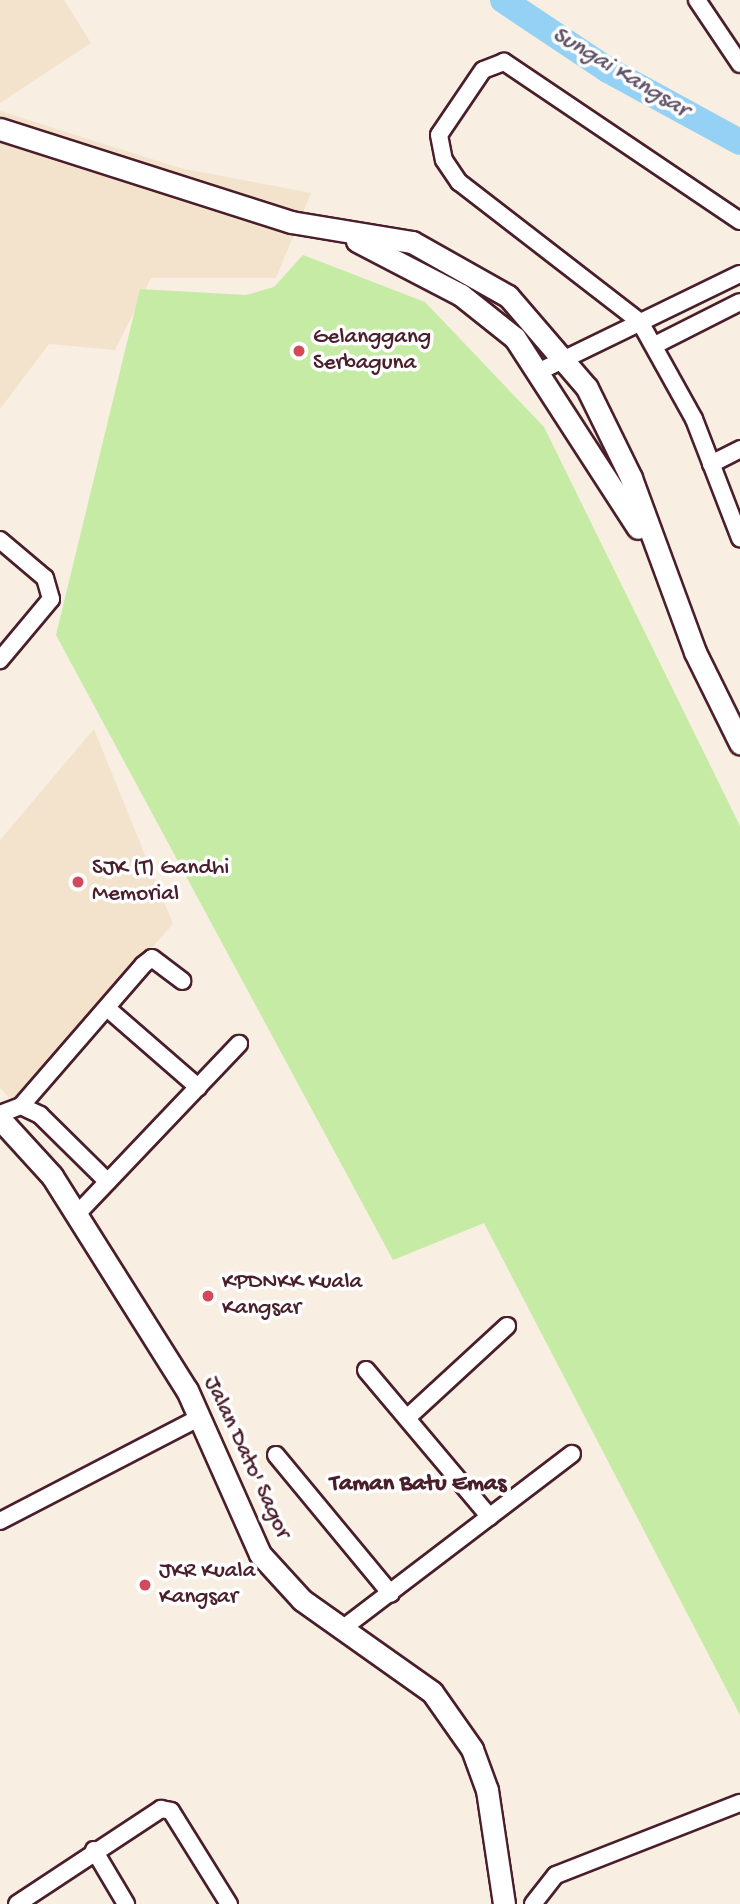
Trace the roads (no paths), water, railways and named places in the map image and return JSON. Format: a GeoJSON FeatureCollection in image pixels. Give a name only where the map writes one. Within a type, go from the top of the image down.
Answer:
{"type":"FeatureCollection","features":[{"type":"Feature","properties":{"kind":"main road"},"geometry":{"type":"LineString","coordinates":[[0,129],[336,232],[412,242],[478,274],[535,321],[587,388],[631,478],[655,557]]}},
{"type":"Feature","properties":{"kind":"main road"},"geometry":{"type":"LineString","coordinates":[[336,232],[461,295],[515,338],[540,371],[655,557],[740,743]]}},
{"type":"Feature","properties":{"kind":"main road","name":"Jalan Dato' Sagor"},"geometry":{"type":"LineString","coordinates":[[0,1116],[77,1214],[199,1418],[260,1554],[302,1600],[432,1692],[472,1749],[488,1790],[504,1904]]}},
{"type":"Feature","properties":{"kind":"street"},"geometry":{"type":"LineString","coordinates":[[697,0],[740,64]]}},
{"type":"Feature","properties":{"kind":"street"},"geometry":{"type":"LineString","coordinates":[[740,222],[510,65],[483,70],[439,135],[451,171],[640,322],[655,345],[711,464],[740,538]]}},
{"type":"Feature","properties":{"kind":"street"},"geometry":{"type":"LineString","coordinates":[[540,371],[740,274]]}},
{"type":"Feature","properties":{"kind":"street"},"geometry":{"type":"LineString","coordinates":[[655,345],[740,302]]}},
{"type":"Feature","properties":{"kind":"street"},"geometry":{"type":"LineString","coordinates":[[711,464],[740,449]]}},
{"type":"Feature","properties":{"kind":"street"},"geometry":{"type":"LineString","coordinates":[[0,540],[45,578],[51,599],[0,660]]}},
{"type":"Feature","properties":{"kind":"street"},"geometry":{"type":"LineString","coordinates":[[0,1116],[21,1106],[152,958],[182,981]]}},
{"type":"Feature","properties":{"kind":"street"},"geometry":{"type":"LineString","coordinates":[[107,1008],[198,1087]]}},
{"type":"Feature","properties":{"kind":"street"},"geometry":{"type":"LineString","coordinates":[[77,1214],[239,1044]]}},
{"type":"Feature","properties":{"kind":"street"},"geometry":{"type":"LineString","coordinates":[[21,1106],[40,1115],[108,1182]]}},
{"type":"Feature","properties":{"kind":"street"},"geometry":{"type":"LineString","coordinates":[[407,1418],[508,1326]]}},
{"type":"Feature","properties":{"kind":"street"},"geometry":{"type":"LineString","coordinates":[[366,1370],[490,1517]]}},
{"type":"Feature","properties":{"kind":"street"},"geometry":{"type":"LineString","coordinates":[[0,1521],[199,1418]]}},
{"type":"Feature","properties":{"kind":"street"},"geometry":{"type":"LineString","coordinates":[[342,1629],[572,1454]]}},
{"type":"Feature","properties":{"kind":"street"},"geometry":{"type":"LineString","coordinates":[[276,1455],[391,1594]]}},
{"type":"Feature","properties":{"kind":"street"},"geometry":{"type":"LineString","coordinates":[[533,1904],[556,1875],[740,1802]]}},
{"type":"Feature","properties":{"kind":"street"},"geometry":{"type":"LineString","coordinates":[[20,1903],[149,1815],[171,1811],[229,1904]]}},
{"type":"Feature","properties":{"kind":"street"},"geometry":{"type":"LineString","coordinates":[[94,1850],[126,1904]]}},
{"type":"Feature","properties":{"kind":"waterway","name":"Sungai Kangsar"},"geometry":{"type":"LineString","coordinates":[[503,0],[608,70],[740,142]]}},
{"type":"Feature","properties":{"kind":"place","name":"Gelanggang Serbaguna"},"geometry":{"type":"Point","coordinates":[299,351]}},
{"type":"Feature","properties":{"kind":"place","name":"SJK (T) Gandhi Memorial"},"geometry":{"type":"Point","coordinates":[78,882]}},
{"type":"Feature","properties":{"kind":"place","name":"KPDNKK Kuala Kangsar"},"geometry":{"type":"Point","coordinates":[208,1296]}},
{"type":"Feature","properties":{"kind":"place","name":"JKR Kuala Kangsar"},"geometry":{"type":"Point","coordinates":[145,1585]}},
{"type":"Feature","properties":{"kind":"district","name":"Taman Batu Emas"},"geometry":{"type":"Point","coordinates":[418,1485]}}]}
